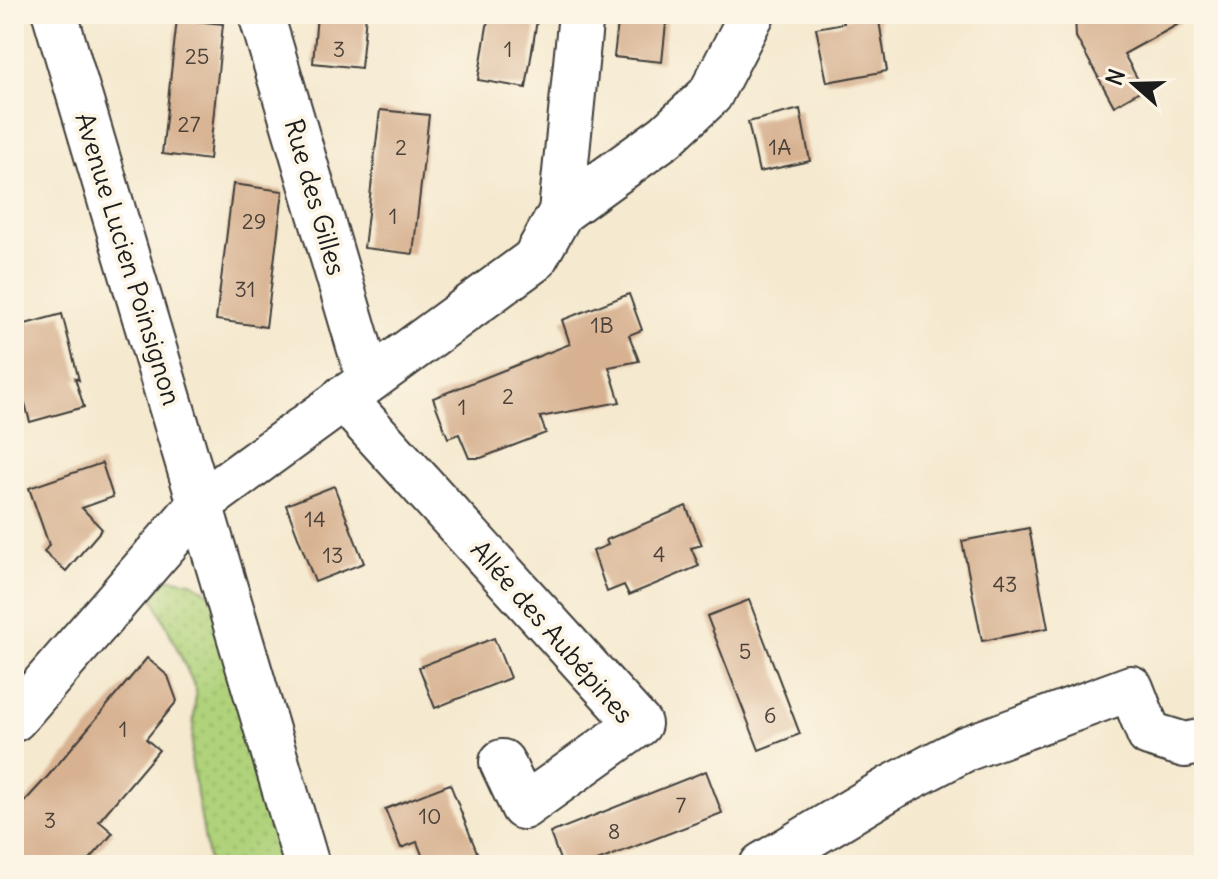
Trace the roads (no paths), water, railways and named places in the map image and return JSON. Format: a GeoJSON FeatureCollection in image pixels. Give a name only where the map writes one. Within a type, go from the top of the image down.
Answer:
{"type":"FeatureCollection","features":[{"type":"Feature","properties":{"kind":"street","name":"Avenue Lucien Poinsignon"},"geometry":{"type":"LineString","coordinates":[[55,14],[307,865]]}},
{"type":"Feature","properties":{"kind":"street","name":"Rue des Gilles"},"geometry":{"type":"LineString","coordinates":[[261,14],[356,389]]}},
{"type":"Feature","properties":{"kind":"street"},"geometry":{"type":"LineString","coordinates":[[14,719],[200,504],[534,260],[561,212],[581,14]]}},
{"type":"Feature","properties":{"kind":"street"},"geometry":{"type":"LineString","coordinates":[[561,212],[666,136],[710,95],[752,14]]}},
{"type":"Feature","properties":{"kind":"street","name":"Allée des Aubépines"},"geometry":{"type":"LineString","coordinates":[[356,389],[639,724],[523,807],[502,762]]}},
{"type":"Feature","properties":{"kind":"street"},"geometry":{"type":"LineString","coordinates":[[762,865],[892,787],[965,749],[1131,688],[1149,734],[1185,745],[1204,741]]}}]}
